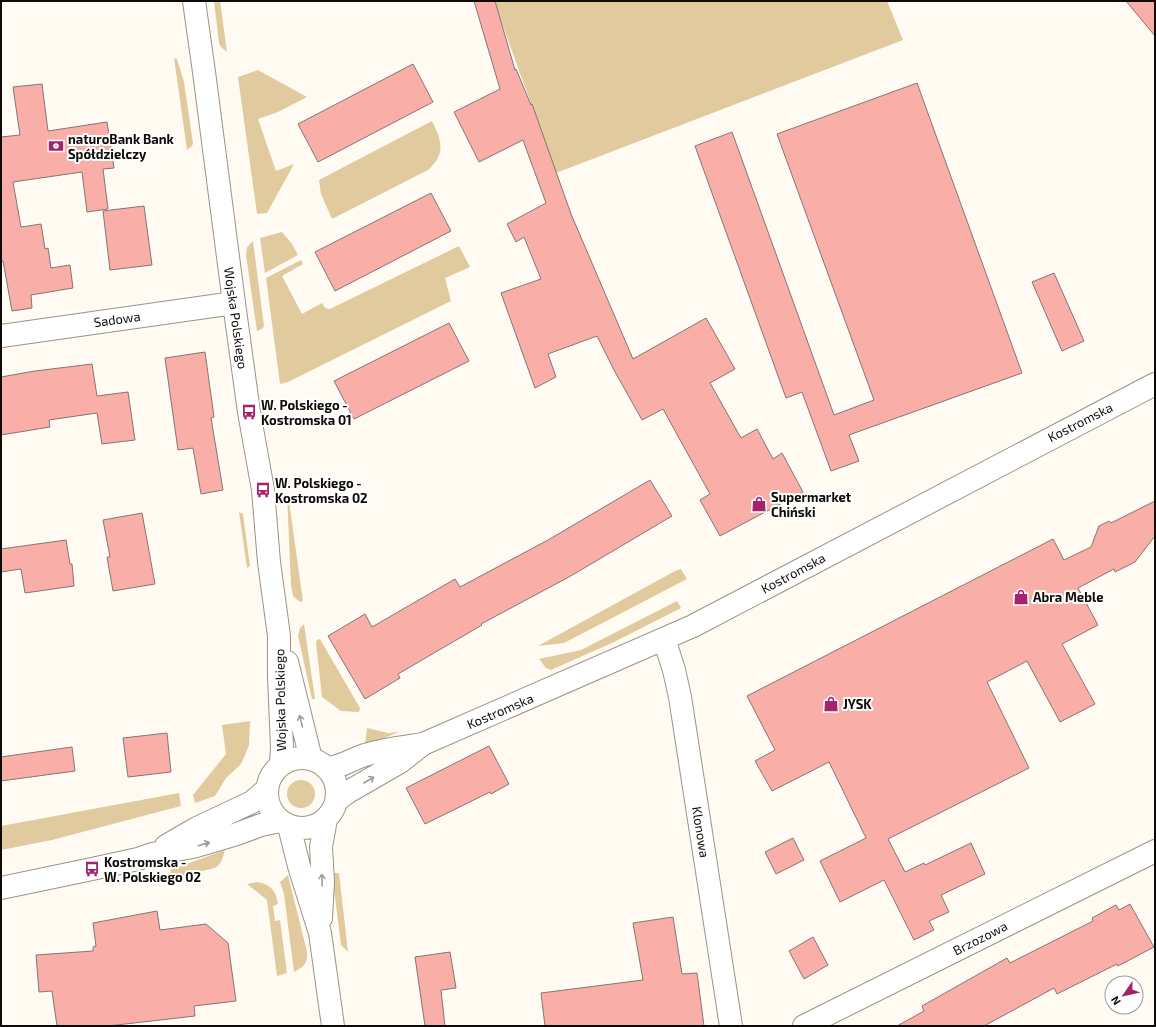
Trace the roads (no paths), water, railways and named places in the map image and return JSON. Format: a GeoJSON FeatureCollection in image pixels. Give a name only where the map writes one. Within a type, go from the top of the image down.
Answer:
{"type":"FeatureCollection","features":[{"type":"Feature","properties":{"kind":"street","name":"Wojska Polskiego"},"geometry":{"type":"LineString","coordinates":[[194,1],[249,412],[263,490],[269,562],[279,636],[282,747],[281,764]]}},
{"type":"Feature","properties":{"kind":"street","name":"Sadowa"},"geometry":{"type":"LineString","coordinates":[[1,336],[234,303]]}},
{"type":"Feature","properties":{"kind":"street","name":"Kostromska"},"geometry":{"type":"LineString","coordinates":[[331,810],[348,792],[400,762],[423,744],[664,640],[693,626],[1155,384]]}},
{"type":"Feature","properties":{"kind":"street","name":"Wojska Polskiego"},"geometry":{"type":"LineString","coordinates":[[279,636],[319,763]]}},
{"type":"Feature","properties":{"kind":"street","name":"Klonowa"},"geometry":{"type":"LineString","coordinates":[[664,640],[674,670],[680,697],[731,1026]]}},
{"type":"Feature","properties":{"kind":"street","name":"Kostromska"},"geometry":{"type":"LineString","coordinates":[[319,763],[334,767],[363,756],[391,748],[423,744]]}},
{"type":"Feature","properties":{"kind":"street"},"geometry":{"type":"LineString","coordinates":[[320,933],[323,882],[321,847],[337,790],[335,780],[319,763],[300,757],[290,759],[274,770],[269,779],[266,790],[266,798],[270,808],[285,824],[300,866],[320,933],[333,1026]]}},
{"type":"Feature","properties":{"kind":"street"},"geometry":{"type":"LineString","coordinates":[[152,854],[197,828],[252,802],[266,790]]}},
{"type":"Feature","properties":{"kind":"street"},"geometry":{"type":"LineString","coordinates":[[1,888],[138,859],[152,854],[193,847],[261,825],[285,824],[300,828],[308,828],[318,825],[331,810]]}},
{"type":"Feature","properties":{"kind":"street","name":"Brzozowa"},"geometry":{"type":"LineString","coordinates":[[804,1026],[1155,851]]}},
{"type":"Feature","properties":{"kind":"place","name":"naturoBank Bank Spółdzielczy"},"geometry":{"type":"Point","coordinates":[56,146]}},
{"type":"Feature","properties":{"kind":"place","name":"W. Polskiego - Kostromska 01"},"geometry":{"type":"Point","coordinates":[249,412]}},
{"type":"Feature","properties":{"kind":"place","name":"W. Polskiego - Kostromska 02"},"geometry":{"type":"Point","coordinates":[263,490]}},
{"type":"Feature","properties":{"kind":"place","name":"Supermarket Chiński"},"geometry":{"type":"Point","coordinates":[759,504]}},
{"type":"Feature","properties":{"kind":"place","name":"Abra Meble"},"geometry":{"type":"Point","coordinates":[1021,597]}},
{"type":"Feature","properties":{"kind":"place","name":"JYSK"},"geometry":{"type":"Point","coordinates":[831,704]}},
{"type":"Feature","properties":{"kind":"place","name":"Kostromska - W. Polskiego 02"},"geometry":{"type":"Point","coordinates":[92,869]}}]}
